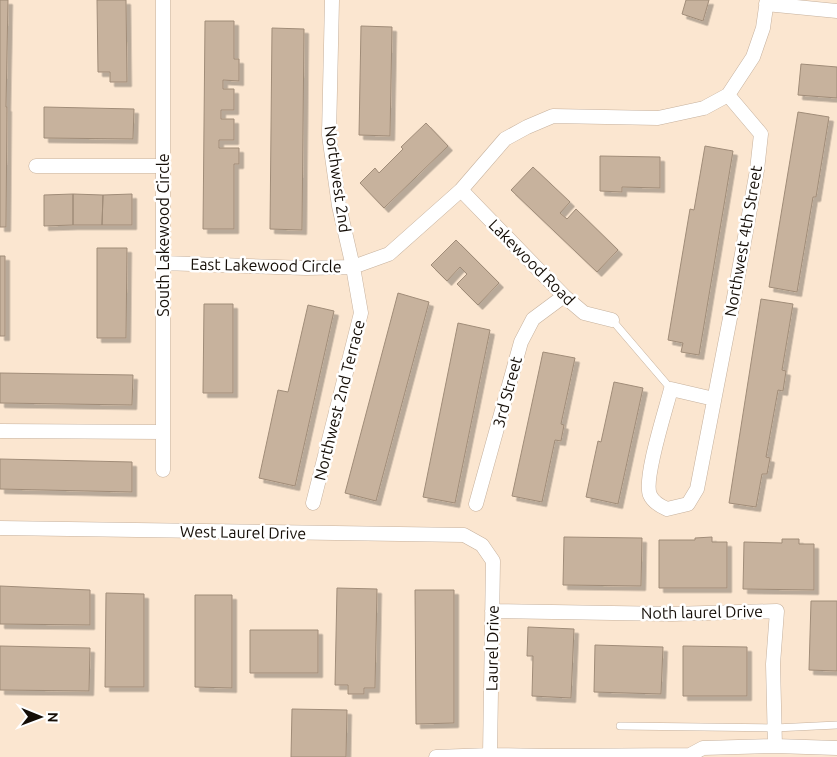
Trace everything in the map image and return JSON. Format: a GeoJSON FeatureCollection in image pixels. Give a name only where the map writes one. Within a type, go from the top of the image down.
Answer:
{"type":"FeatureCollection","features":[{"type":"Feature","properties":{"kind":"street","name":"South Lakewood Circle"},"geometry":{"type":"LineString","coordinates":[[163,0],[163,470]]}},
{"type":"Feature","properties":{"kind":"street","name":"Northwest 2nd"},"geometry":{"type":"LineString","coordinates":[[332,0],[329,135],[340,206],[353,267]]}},
{"type":"Feature","properties":{"kind":"street"},"geometry":{"type":"LineString","coordinates":[[728,94],[753,58],[763,28],[766,2],[837,11]]}},
{"type":"Feature","properties":{"kind":"street","name":"East Lakewood Circle"},"geometry":{"type":"LineString","coordinates":[[163,263],[306,268],[353,267],[389,254],[461,190],[505,139],[526,127],[553,116],[658,118],[704,108],[728,94]]}},
{"type":"Feature","properties":{"kind":"street","name":"Northwest 4th Street"},"geometry":{"type":"LineString","coordinates":[[671,389],[648,477],[649,494],[657,504],[667,510],[688,504],[697,489],[757,170],[761,134],[728,94]]}},
{"type":"Feature","properties":{"kind":"street"},"geometry":{"type":"LineString","coordinates":[[36,166],[163,166]]}},
{"type":"Feature","properties":{"kind":"street","name":"Lakewood Road"},"geometry":{"type":"LineString","coordinates":[[461,190],[564,296],[584,313],[612,320]]}},
{"type":"Feature","properties":{"kind":"street","name":"Northwest 2nd Terrace"},"geometry":{"type":"LineString","coordinates":[[313,503],[361,313],[353,267]]}},
{"type":"Feature","properties":{"kind":"street","name":"3rd Street"},"geometry":{"type":"LineString","coordinates":[[476,504],[521,342],[533,319],[564,296]]}},
{"type":"Feature","properties":{"kind":"street"},"geometry":{"type":"LineString","coordinates":[[671,389],[714,399]]}},
{"type":"Feature","properties":{"kind":"street"},"geometry":{"type":"LineString","coordinates":[[0,431],[163,432]]}},
{"type":"Feature","properties":{"kind":"street","name":"West Laurel Drive"},"geometry":{"type":"LineString","coordinates":[[0,528],[464,535],[482,545]]}},
{"type":"Feature","properties":{"kind":"street","name":"Laurel Drive"},"geometry":{"type":"LineString","coordinates":[[482,545],[493,561],[490,755]]}},
{"type":"Feature","properties":{"kind":"street","name":"Noth laurel Drive"},"geometry":{"type":"LineString","coordinates":[[492,611],[672,614],[777,611],[773,664],[775,746]]}},
{"type":"Feature","properties":{"kind":"street"},"geometry":{"type":"LineString","coordinates":[[436,757],[490,755],[692,756],[703,748],[775,746],[837,748]]}},
{"type":"Feature","properties":{"kind":"lane"},"geometry":{"type":"LineString","coordinates":[[612,320],[671,389]]}},
{"type":"Feature","properties":{"kind":"lane"},"geometry":{"type":"LineString","coordinates":[[620,726],[776,728],[837,725]]}},
{"type":"Feature","properties":{"kind":"building"},"geometry":{"type":"Polygon","coordinates":[[[0,0],[8,0],[6,227],[0,227],[0,0]]]}},
{"type":"Feature","properties":{"kind":"building"},"geometry":{"type":"Polygon","coordinates":[[[97,0],[126,0],[127,82],[110,82],[110,72],[98,72],[97,0]]]}},
{"type":"Feature","properties":{"kind":"building"},"geometry":{"type":"Polygon","coordinates":[[[686,0],[709,0],[703,21],[682,14],[686,0]]]}},
{"type":"Feature","properties":{"kind":"building"},"geometry":{"type":"Polygon","coordinates":[[[205,21],[234,21],[234,59],[239,59],[239,81],[223,80],[223,89],[234,89],[234,110],[221,110],[221,119],[234,119],[234,140],[219,140],[219,148],[239,148],[239,164],[234,164],[234,229],[203,229],[205,21]]]}},
{"type":"Feature","properties":{"kind":"building"},"geometry":{"type":"Polygon","coordinates":[[[361,26],[392,27],[390,136],[359,135],[361,26]]]}},
{"type":"Feature","properties":{"kind":"building"},"geometry":{"type":"Polygon","coordinates":[[[272,28],[304,29],[302,230],[270,229],[272,28]]]}},
{"type":"Feature","properties":{"kind":"building"},"geometry":{"type":"Polygon","coordinates":[[[801,64],[837,67],[837,98],[798,95],[801,64]]]}},
{"type":"Feature","properties":{"kind":"building"},"geometry":{"type":"Polygon","coordinates":[[[44,107],[134,109],[133,139],[44,138],[44,107]]]}},
{"type":"Feature","properties":{"kind":"building"},"geometry":{"type":"Polygon","coordinates":[[[798,112],[829,117],[816,197],[813,197],[797,292],[769,287],[798,112]]]}},
{"type":"Feature","properties":{"kind":"building"},"geometry":{"type":"Polygon","coordinates":[[[426,123],[448,146],[384,208],[360,183],[375,168],[379,173],[403,149],[401,147],[426,123]]]}},
{"type":"Feature","properties":{"kind":"building"},"geometry":{"type":"Polygon","coordinates":[[[705,146],[733,151],[699,355],[681,352],[683,343],[668,340],[690,209],[694,210],[705,146]]]}},
{"type":"Feature","properties":{"kind":"building"},"geometry":{"type":"Polygon","coordinates":[[[600,156],[660,157],[660,188],[622,187],[622,192],[600,191],[600,156]]]}},
{"type":"Feature","properties":{"kind":"building"},"geometry":{"type":"Polygon","coordinates":[[[533,167],[570,202],[560,213],[567,219],[576,209],[618,250],[597,272],[511,190],[533,167]]]}},
{"type":"Feature","properties":{"kind":"building"},"geometry":{"type":"Polygon","coordinates":[[[73,194],[73,225],[44,226],[44,195],[73,194]]]}},
{"type":"Feature","properties":{"kind":"building"},"geometry":{"type":"Polygon","coordinates":[[[73,194],[103,195],[102,225],[73,225],[73,194]]]}},
{"type":"Feature","properties":{"kind":"building"},"geometry":{"type":"Polygon","coordinates":[[[132,194],[132,225],[102,225],[103,195],[132,194]]]}},
{"type":"Feature","properties":{"kind":"building"},"geometry":{"type":"Polygon","coordinates":[[[456,240],[499,283],[478,305],[457,284],[467,274],[460,267],[447,281],[431,265],[456,240]]]}},
{"type":"Feature","properties":{"kind":"building"},"geometry":{"type":"Polygon","coordinates":[[[97,248],[127,248],[126,338],[97,338],[97,248]]]}},
{"type":"Feature","properties":{"kind":"building"},"geometry":{"type":"Polygon","coordinates":[[[0,256],[5,256],[5,336],[0,336],[0,256]]]}},
{"type":"Feature","properties":{"kind":"building"},"geometry":{"type":"Polygon","coordinates":[[[398,293],[429,302],[376,501],[345,493],[398,293]]]}},
{"type":"Feature","properties":{"kind":"building"},"geometry":{"type":"Polygon","coordinates":[[[761,299],[793,304],[782,370],[786,371],[783,391],[778,390],[766,457],[770,458],[767,474],[762,474],[756,507],[729,503],[761,299]]]}},
{"type":"Feature","properties":{"kind":"building"},"geometry":{"type":"Polygon","coordinates":[[[204,304],[233,304],[233,393],[203,393],[204,304]]]}},
{"type":"Feature","properties":{"kind":"building"},"geometry":{"type":"Polygon","coordinates":[[[308,305],[334,311],[295,486],[259,478],[278,390],[288,392],[308,305]]]}},
{"type":"Feature","properties":{"kind":"building"},"geometry":{"type":"Polygon","coordinates":[[[458,323],[490,330],[455,503],[423,497],[458,323]]]}},
{"type":"Feature","properties":{"kind":"building"},"geometry":{"type":"Polygon","coordinates":[[[543,352],[575,358],[561,424],[564,425],[561,441],[555,440],[542,502],[512,496],[543,352]]]}},
{"type":"Feature","properties":{"kind":"building"},"geometry":{"type":"Polygon","coordinates":[[[0,373],[133,375],[132,405],[0,403],[0,373]]]}},
{"type":"Feature","properties":{"kind":"building"},"geometry":{"type":"Polygon","coordinates":[[[614,382],[643,388],[618,504],[586,497],[598,441],[601,442],[614,382]]]}},
{"type":"Feature","properties":{"kind":"building"},"geometry":{"type":"Polygon","coordinates":[[[0,459],[132,462],[132,492],[0,489],[0,459]]]}},
{"type":"Feature","properties":{"kind":"building"},"geometry":{"type":"Polygon","coordinates":[[[564,537],[642,538],[641,586],[563,585],[564,537]]]}},
{"type":"Feature","properties":{"kind":"building"},"geometry":{"type":"Polygon","coordinates":[[[712,537],[712,542],[727,542],[727,588],[659,588],[659,540],[695,540],[695,538],[712,537]]]}},
{"type":"Feature","properties":{"kind":"building"},"geometry":{"type":"Polygon","coordinates":[[[782,539],[799,539],[799,544],[814,544],[814,590],[743,589],[744,542],[782,543],[782,539]]]}},
{"type":"Feature","properties":{"kind":"building"},"geometry":{"type":"Polygon","coordinates":[[[0,586],[90,590],[90,625],[0,624],[0,586]]]}},
{"type":"Feature","properties":{"kind":"building"},"geometry":{"type":"Polygon","coordinates":[[[337,588],[377,589],[375,688],[364,688],[364,694],[348,694],[348,685],[335,685],[337,588]]]}},
{"type":"Feature","properties":{"kind":"building"},"geometry":{"type":"Polygon","coordinates":[[[415,590],[454,590],[454,723],[416,724],[415,590]]]}},
{"type":"Feature","properties":{"kind":"building"},"geometry":{"type":"Polygon","coordinates":[[[106,593],[144,594],[144,687],[105,687],[106,593]]]}},
{"type":"Feature","properties":{"kind":"building"},"geometry":{"type":"Polygon","coordinates":[[[195,595],[232,595],[232,688],[195,687],[195,595]]]}},
{"type":"Feature","properties":{"kind":"building"},"geometry":{"type":"Polygon","coordinates":[[[811,601],[837,601],[837,671],[809,670],[811,601]]]}},
{"type":"Feature","properties":{"kind":"building"},"geometry":{"type":"Polygon","coordinates":[[[528,627],[574,629],[571,698],[532,696],[533,656],[527,656],[528,627]]]}},
{"type":"Feature","properties":{"kind":"building"},"geometry":{"type":"Polygon","coordinates":[[[250,630],[318,630],[318,673],[250,673],[250,630]]]}},
{"type":"Feature","properties":{"kind":"building"},"geometry":{"type":"Polygon","coordinates":[[[595,645],[663,647],[661,694],[594,692],[595,645]]]}},
{"type":"Feature","properties":{"kind":"building"},"geometry":{"type":"Polygon","coordinates":[[[0,646],[90,648],[89,691],[0,690],[0,646]]]}},
{"type":"Feature","properties":{"kind":"building"},"geometry":{"type":"Polygon","coordinates":[[[683,646],[747,647],[747,696],[683,696],[683,646]]]}},
{"type":"Feature","properties":{"kind":"building"},"geometry":{"type":"Polygon","coordinates":[[[292,709],[347,710],[346,757],[291,757],[292,709]]]}}]}
